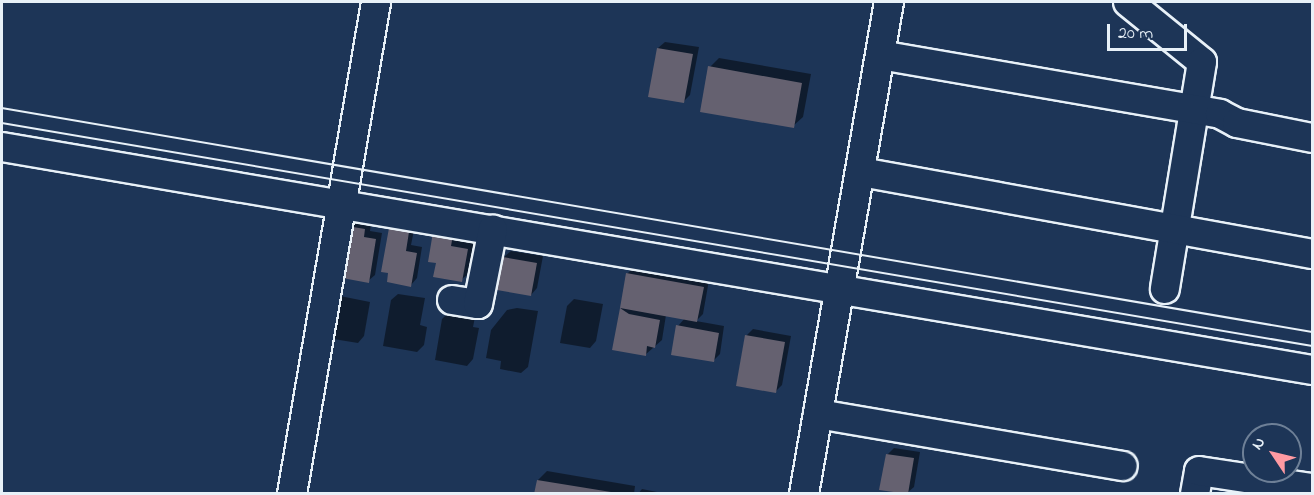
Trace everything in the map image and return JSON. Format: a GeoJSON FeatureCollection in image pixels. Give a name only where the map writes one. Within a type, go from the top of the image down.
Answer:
{"type":"FeatureCollection","features":[{"type":"Feature","properties":{"kind":"street"},"geometry":{"type":"LineString","coordinates":[[292,494],[376,2]]}},
{"type":"Feature","properties":{"kind":"street"},"geometry":{"type":"LineString","coordinates":[[804,494],[889,2]]}},
{"type":"Feature","properties":{"kind":"street"},"geometry":{"type":"LineString","coordinates":[[1128,2],[1202,62],[1165,289]]}},
{"type":"Feature","properties":{"kind":"street"},"geometry":{"type":"LineString","coordinates":[[880,55],[1220,114],[1237,123],[1312,138]]}},
{"type":"Feature","properties":{"kind":"street"},"geometry":{"type":"LineString","coordinates":[[2,147],[342,203],[1312,370]]}},
{"type":"Feature","properties":{"kind":"street"},"geometry":{"type":"LineString","coordinates":[[861,172],[1312,254]]}},
{"type":"Feature","properties":{"kind":"street"},"geometry":{"type":"LineString","coordinates":[[452,300],[478,303],[493,229]]}},
{"type":"Feature","properties":{"kind":"street"},"geometry":{"type":"LineString","coordinates":[[818,414],[1123,466]]}},
{"type":"Feature","properties":{"kind":"street"},"geometry":{"type":"LineString","coordinates":[[1195,494],[1199,471],[1312,488]]}},
{"type":"Feature","properties":{"kind":"building"},"geometry":{"type":"Polygon","coordinates":[[[657,48],[693,54],[684,103],[648,97],[657,48]]]}},
{"type":"Feature","properties":{"kind":"building"},"geometry":{"type":"Polygon","coordinates":[[[708,66],[802,83],[794,128],[700,112],[708,66]]]}},
{"type":"Feature","properties":{"kind":"building"},"geometry":{"type":"Polygon","coordinates":[[[347,226],[365,229],[364,237],[376,239],[369,283],[337,277],[347,226]]]}},
{"type":"Feature","properties":{"kind":"building"},"geometry":{"type":"Polygon","coordinates":[[[389,228],[409,232],[406,251],[417,253],[411,287],[387,282],[388,273],[381,272],[389,228]]]}},
{"type":"Feature","properties":{"kind":"building"},"geometry":{"type":"Polygon","coordinates":[[[433,232],[453,235],[451,246],[468,249],[462,282],[433,277],[436,263],[428,262],[433,232]]]}},
{"type":"Feature","properties":{"kind":"building"},"geometry":{"type":"Polygon","coordinates":[[[503,257],[537,263],[531,296],[497,290],[503,257]]]}},
{"type":"Feature","properties":{"kind":"building"},"geometry":{"type":"Polygon","coordinates":[[[626,273],[704,287],[697,322],[620,308],[626,273]]]}},
{"type":"Feature","properties":{"kind":"building"},"geometry":{"type":"Polygon","coordinates":[[[620,308],[629,314],[660,320],[655,348],[647,346],[646,356],[612,350],[620,308]]]}},
{"type":"Feature","properties":{"kind":"building"},"geometry":{"type":"Polygon","coordinates":[[[676,325],[719,333],[714,362],[671,355],[676,325]]]}},
{"type":"Feature","properties":{"kind":"building"},"geometry":{"type":"Polygon","coordinates":[[[745,335],[785,342],[776,393],[736,386],[745,335]]]}},
{"type":"Feature","properties":{"kind":"building"},"geometry":{"type":"Polygon","coordinates":[[[886,454],[914,458],[908,494],[879,490],[886,454]]]}},
{"type":"Feature","properties":{"kind":"building"},"geometry":{"type":"Polygon","coordinates":[[[537,480],[611,492],[611,494],[534,494],[537,480]]]}},
{"type":"Feature","properties":{"kind":"tram line"},"geometry":{"type":"LineString","coordinates":[[2,108],[1312,332]]}},
{"type":"Feature","properties":{"kind":"tram line"},"geometry":{"type":"LineString","coordinates":[[2,123],[1312,346]]}}]}
